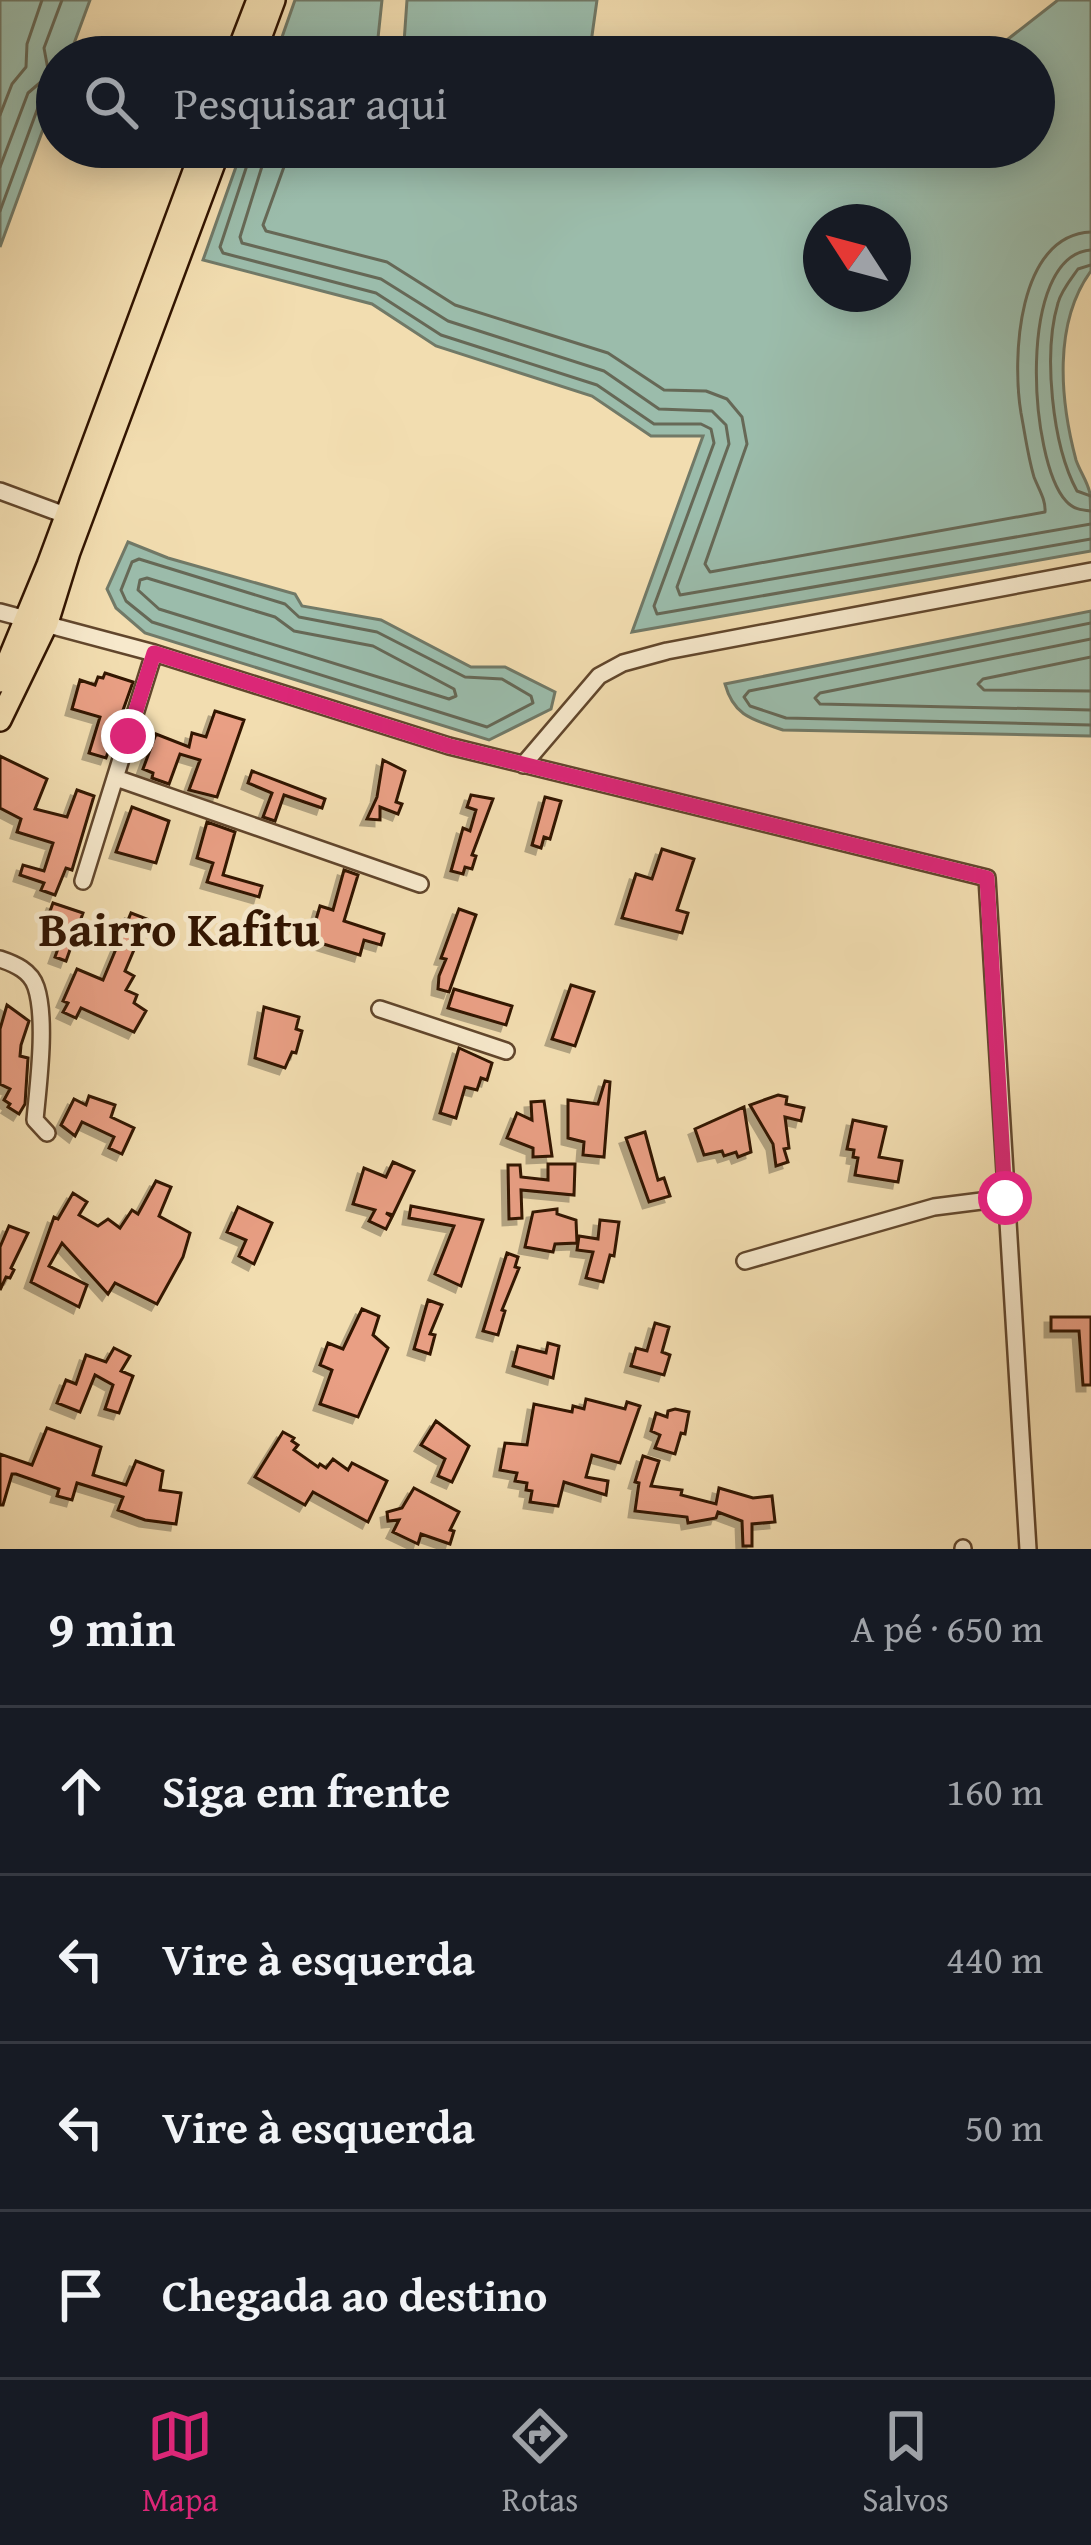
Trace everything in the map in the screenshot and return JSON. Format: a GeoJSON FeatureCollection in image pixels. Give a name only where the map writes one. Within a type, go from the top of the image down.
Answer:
{"type":"FeatureCollection","features":[{"type":"Feature","properties":{"kind":"main road"},"geometry":{"type":"LineString","coordinates":[[244,36],[258,0]]}},
{"type":"Feature","properties":{"kind":"main road"},"geometry":{"type":"LineString","coordinates":[[261,36],[274,0]]}},
{"type":"Feature","properties":{"kind":"main road"},"geometry":{"type":"LineString","coordinates":[[0,681],[37,620],[65,515],[195,168]]}},
{"type":"Feature","properties":{"kind":"main road"},"geometry":{"type":"LineString","coordinates":[[0,720],[37,620],[69,552],[212,168]]}},
{"type":"Feature","properties":{"kind":"street"},"geometry":{"type":"LineString","coordinates":[[0,491],[65,515]]}},
{"type":"Feature","properties":{"kind":"street"},"geometry":{"type":"LineString","coordinates":[[523,765],[599,676],[623,663],[1091,572]]}},
{"type":"Feature","properties":{"kind":"street"},"geometry":{"type":"LineString","coordinates":[[0,611],[523,765],[987,878],[1028,1549]]}},
{"type":"Feature","properties":{"kind":"street"},"geometry":{"type":"LineString","coordinates":[[82,881],[154,653]]}},
{"type":"Feature","properties":{"kind":"street"},"geometry":{"type":"LineString","coordinates":[[116,778],[420,884]]}},
{"type":"Feature","properties":{"kind":"street"},"geometry":{"type":"LineString","coordinates":[[0,959],[15,964],[37,988],[41,1080],[35,1120],[47,1133]]}},
{"type":"Feature","properties":{"kind":"street"},"geometry":{"type":"LineString","coordinates":[[380,1009],[506,1051]]}},
{"type":"Feature","properties":{"kind":"street"},"geometry":{"type":"LineString","coordinates":[[745,1261],[934,1207],[1005,1198]]}},
{"type":"Feature","properties":{"kind":"water"},"geometry":{"type":"Polygon","coordinates":[[[0,0],[90,0],[77,36],[36,36],[36,148],[0,247],[0,0]]]}},
{"type":"Feature","properties":{"kind":"water"},"geometry":{"type":"Polygon","coordinates":[[[295,0],[382,0],[378,36],[282,36],[295,0]]]}},
{"type":"Feature","properties":{"kind":"water"},"geometry":{"type":"Polygon","coordinates":[[[407,0],[597,0],[592,36],[404,36],[407,0]]]}},
{"type":"Feature","properties":{"kind":"water"},"geometry":{"type":"Polygon","coordinates":[[[1058,0],[1091,0],[1091,271],[1070,314],[1063,362],[1070,437],[1090,494],[1091,551],[632,632],[703,436],[651,436],[592,396],[436,346],[372,304],[203,260],[236,168],[1055,168],[1055,36],[1012,36],[1058,0]]]}},
{"type":"Feature","properties":{"kind":"water"},"geometry":{"type":"Polygon","coordinates":[[[128,542],[295,594],[302,606],[381,620],[471,667],[505,667],[555,692],[551,709],[489,740],[145,633],[116,608],[107,589],[128,542]]]}},
{"type":"Feature","properties":{"kind":"water"},"geometry":{"type":"Polygon","coordinates":[[[1091,611],[1091,736],[783,730],[740,710],[725,684],[1091,611]]]}},
{"type":"Feature","properties":{"kind":"building"},"geometry":{"type":"Polygon","coordinates":[[[105,673],[133,682],[106,758],[89,753],[100,717],[72,709],[80,680],[95,685],[105,673]]]}},
{"type":"Feature","properties":{"kind":"building"},"geometry":{"type":"Polygon","coordinates":[[[215,711],[244,720],[217,797],[189,790],[200,760],[180,754],[169,784],[143,769],[156,734],[189,747],[192,733],[206,737],[215,711]]]}},
{"type":"Feature","properties":{"kind":"building"},"geometry":{"type":"Polygon","coordinates":[[[0,756],[47,779],[35,809],[67,817],[77,790],[94,796],[72,870],[66,868],[55,895],[41,890],[44,883],[20,875],[23,865],[44,871],[53,843],[17,832],[21,819],[0,808],[0,756]]]}},
{"type":"Feature","properties":{"kind":"building"},"geometry":{"type":"Polygon","coordinates":[[[383,760],[405,771],[396,802],[402,804],[398,814],[380,807],[380,820],[367,819],[377,797],[383,760]]]}},
{"type":"Feature","properties":{"kind":"building"},"geometry":{"type":"Polygon","coordinates":[[[252,771],[325,799],[322,808],[284,795],[275,821],[263,817],[272,793],[248,783],[252,771]]]}},
{"type":"Feature","properties":{"kind":"building"},"geometry":{"type":"Polygon","coordinates":[[[471,795],[493,799],[472,855],[476,856],[472,869],[465,867],[463,874],[451,871],[463,828],[470,831],[476,810],[467,807],[471,795]]]}},
{"type":"Feature","properties":{"kind":"building"},"geometry":{"type":"Polygon","coordinates":[[[545,797],[561,801],[550,839],[544,837],[541,848],[532,845],[545,797]]]}},
{"type":"Feature","properties":{"kind":"building"},"geometry":{"type":"Polygon","coordinates":[[[132,807],[169,821],[156,863],[116,852],[132,807]]]}},
{"type":"Feature","properties":{"kind":"building"},"geometry":{"type":"Polygon","coordinates":[[[207,822],[235,832],[223,875],[262,886],[259,897],[207,882],[213,863],[197,858],[207,822]]]}},
{"type":"Feature","properties":{"kind":"building"},"geometry":{"type":"Polygon","coordinates":[[[662,849],[694,859],[677,910],[688,913],[682,933],[622,918],[636,874],[652,879],[662,849]]]}},
{"type":"Feature","properties":{"kind":"building"},"geometry":{"type":"Polygon","coordinates":[[[344,870],[358,875],[344,921],[384,934],[381,945],[364,940],[360,955],[310,940],[320,906],[333,910],[344,870]]]}},
{"type":"Feature","properties":{"kind":"building"},"geometry":{"type":"Polygon","coordinates":[[[53,903],[83,913],[66,961],[55,957],[65,929],[46,922],[53,903]]]}},
{"type":"Feature","properties":{"kind":"building"},"geometry":{"type":"Polygon","coordinates":[[[459,909],[476,915],[449,992],[438,989],[446,959],[441,958],[459,909]]]}},
{"type":"Feature","properties":{"kind":"building"},"geometry":{"type":"Polygon","coordinates":[[[131,913],[147,919],[125,971],[134,976],[126,990],[137,995],[134,1003],[146,1011],[134,1032],[81,1008],[76,1018],[63,1012],[77,969],[103,980],[131,913]]]}},
{"type":"Feature","properties":{"kind":"building"},"geometry":{"type":"Polygon","coordinates":[[[571,985],[594,992],[575,1046],[552,1039],[571,985]]]}},
{"type":"Feature","properties":{"kind":"building"},"geometry":{"type":"Polygon","coordinates":[[[454,989],[512,1006],[506,1025],[448,1008],[454,989]]]}},
{"type":"Feature","properties":{"kind":"building"},"geometry":{"type":"Polygon","coordinates":[[[7,1005],[29,1021],[21,1045],[20,1056],[28,1058],[25,1104],[19,1114],[4,1100],[10,1089],[0,1084],[0,1029],[7,1005]]]}},
{"type":"Feature","properties":{"kind":"building"},"geometry":{"type":"Polygon","coordinates":[[[264,1007],[299,1017],[296,1029],[302,1031],[296,1053],[292,1052],[285,1068],[255,1058],[264,1007]]]}},
{"type":"Feature","properties":{"kind":"building"},"geometry":{"type":"Polygon","coordinates":[[[459,1048],[492,1063],[487,1080],[481,1078],[477,1090],[465,1087],[456,1118],[440,1113],[459,1048]]]}},
{"type":"Feature","properties":{"kind":"building"},"geometry":{"type":"Polygon","coordinates":[[[605,1081],[610,1082],[604,1157],[583,1155],[584,1142],[568,1138],[568,1100],[598,1104],[605,1081]]]}},
{"type":"Feature","properties":{"kind":"building"},"geometry":{"type":"Polygon","coordinates":[[[778,1095],[787,1097],[786,1104],[804,1108],[801,1121],[785,1117],[788,1162],[776,1166],[773,1144],[750,1105],[778,1095]]]}},
{"type":"Feature","properties":{"kind":"building"},"geometry":{"type":"Polygon","coordinates":[[[89,1096],[115,1105],[111,1117],[134,1128],[122,1154],[109,1148],[114,1137],[82,1122],[75,1136],[61,1125],[74,1099],[86,1105],[89,1096]]]}},
{"type":"Feature","properties":{"kind":"building"},"geometry":{"type":"Polygon","coordinates":[[[544,1101],[552,1156],[533,1157],[533,1148],[507,1138],[517,1113],[532,1120],[531,1102],[544,1101]]]}},
{"type":"Feature","properties":{"kind":"building"},"geometry":{"type":"Polygon","coordinates":[[[744,1107],[751,1152],[738,1157],[736,1152],[724,1156],[722,1151],[704,1155],[695,1129],[744,1107]]]}},
{"type":"Feature","properties":{"kind":"building"},"geometry":{"type":"Polygon","coordinates":[[[853,1120],[886,1127],[879,1157],[902,1161],[898,1182],[855,1175],[858,1158],[853,1157],[854,1150],[847,1149],[853,1120]]]}},
{"type":"Feature","properties":{"kind":"building"},"geometry":{"type":"Polygon","coordinates":[[[645,1132],[658,1180],[664,1178],[670,1196],[649,1202],[626,1138],[645,1132]]]}},
{"type":"Feature","properties":{"kind":"building"},"geometry":{"type":"Polygon","coordinates":[[[393,1162],[414,1171],[393,1215],[386,1213],[392,1217],[386,1229],[369,1221],[375,1210],[353,1204],[364,1168],[386,1177],[393,1162]]]}},
{"type":"Feature","properties":{"kind":"building"},"geometry":{"type":"Polygon","coordinates":[[[548,1164],[575,1164],[574,1195],[521,1190],[522,1218],[509,1219],[508,1165],[520,1165],[521,1177],[548,1180],[548,1164]]]}},
{"type":"Feature","properties":{"kind":"building"},"geometry":{"type":"Polygon","coordinates":[[[156,1181],[171,1187],[159,1216],[190,1233],[183,1257],[157,1304],[115,1283],[108,1294],[62,1243],[49,1266],[87,1285],[79,1307],[31,1282],[54,1217],[58,1219],[73,1193],[87,1202],[79,1215],[98,1226],[108,1219],[120,1228],[132,1210],[138,1214],[156,1181]]]}},
{"type":"Feature","properties":{"kind":"building"},"geometry":{"type":"Polygon","coordinates":[[[411,1206],[483,1220],[461,1286],[435,1274],[454,1226],[409,1218],[411,1206]]]}},
{"type":"Feature","properties":{"kind":"building"},"geometry":{"type":"Polygon","coordinates":[[[238,1207],[272,1223],[254,1264],[239,1256],[246,1240],[227,1232],[238,1207]]]}},
{"type":"Feature","properties":{"kind":"building"},"geometry":{"type":"Polygon","coordinates":[[[557,1209],[557,1214],[576,1220],[577,1243],[555,1244],[553,1252],[525,1247],[533,1212],[557,1209]]]}},
{"type":"Feature","properties":{"kind":"building"},"geometry":{"type":"Polygon","coordinates":[[[600,1220],[619,1222],[614,1256],[610,1255],[603,1282],[586,1278],[593,1252],[577,1250],[579,1236],[598,1239],[600,1220]]]}},
{"type":"Feature","properties":{"kind":"building"},"geometry":{"type":"Polygon","coordinates":[[[9,1226],[28,1233],[14,1270],[0,1290],[0,1247],[9,1226]]]}},
{"type":"Feature","properties":{"kind":"building"},"geometry":{"type":"Polygon","coordinates":[[[507,1253],[518,1257],[515,1267],[519,1268],[502,1310],[498,1335],[483,1331],[507,1253]]]}},
{"type":"Feature","properties":{"kind":"building"},"geometry":{"type":"Polygon","coordinates":[[[428,1300],[442,1305],[430,1334],[435,1335],[430,1354],[414,1349],[428,1300]]]}},
{"type":"Feature","properties":{"kind":"building"},"geometry":{"type":"Polygon","coordinates":[[[362,1309],[379,1316],[373,1335],[388,1348],[358,1417],[320,1404],[332,1370],[320,1365],[328,1343],[343,1349],[362,1309]]]}},
{"type":"Feature","properties":{"kind":"building"},"geometry":{"type":"Polygon","coordinates":[[[1051,1317],[1091,1317],[1091,1385],[1083,1385],[1079,1331],[1051,1331],[1051,1317]]]}},
{"type":"Feature","properties":{"kind":"building"},"geometry":{"type":"Polygon","coordinates":[[[655,1323],[669,1327],[662,1352],[670,1355],[664,1375],[631,1366],[636,1348],[647,1351],[655,1323]]]}},
{"type":"Feature","properties":{"kind":"building"},"geometry":{"type":"Polygon","coordinates":[[[548,1343],[559,1346],[553,1378],[513,1366],[518,1346],[546,1353],[548,1343]]]}},
{"type":"Feature","properties":{"kind":"building"},"geometry":{"type":"Polygon","coordinates":[[[114,1348],[130,1356],[121,1371],[133,1376],[119,1413],[105,1409],[113,1385],[95,1375],[80,1412],[57,1403],[66,1380],[76,1384],[86,1355],[106,1362],[114,1348]]]}},
{"type":"Feature","properties":{"kind":"building"},"geometry":{"type":"Polygon","coordinates":[[[586,1399],[625,1409],[627,1402],[640,1406],[620,1463],[592,1455],[586,1477],[608,1481],[606,1495],[564,1482],[558,1506],[530,1502],[532,1491],[526,1490],[527,1483],[515,1481],[517,1473],[500,1470],[505,1443],[527,1445],[534,1404],[572,1412],[573,1406],[584,1409],[586,1399]]]}},
{"type":"Feature","properties":{"kind":"building"},"geometry":{"type":"Polygon","coordinates":[[[675,1409],[689,1412],[675,1454],[655,1448],[660,1435],[651,1431],[656,1413],[667,1417],[675,1409]]]}},
{"type":"Feature","properties":{"kind":"building"},"geometry":{"type":"Polygon","coordinates":[[[436,1421],[469,1446],[452,1482],[438,1476],[445,1459],[421,1445],[436,1421]]]}},
{"type":"Feature","properties":{"kind":"building"},"geometry":{"type":"Polygon","coordinates":[[[47,1428],[101,1447],[93,1475],[126,1485],[136,1461],[163,1471],[160,1490],[181,1493],[176,1524],[118,1510],[123,1497],[77,1483],[72,1500],[57,1496],[59,1489],[16,1474],[0,1505],[0,1454],[32,1465],[47,1428]]]}},
{"type":"Feature","properties":{"kind":"building"},"geometry":{"type":"Polygon","coordinates":[[[283,1432],[294,1438],[298,1445],[294,1450],[318,1467],[326,1468],[333,1459],[348,1470],[352,1463],[387,1481],[368,1522],[313,1492],[305,1505],[255,1477],[283,1432]]]}},
{"type":"Feature","properties":{"kind":"building"},"geometry":{"type":"Polygon","coordinates":[[[643,1456],[659,1461],[651,1486],[682,1490],[681,1495],[716,1504],[719,1488],[753,1498],[772,1496],[775,1522],[752,1524],[752,1546],[743,1546],[742,1521],[718,1512],[716,1518],[688,1523],[687,1517],[635,1511],[639,1483],[635,1482],[643,1456]]]}},
{"type":"Feature","properties":{"kind":"building"},"geometry":{"type":"Polygon","coordinates":[[[414,1488],[459,1512],[450,1530],[454,1531],[450,1544],[421,1534],[418,1544],[393,1532],[399,1520],[388,1521],[387,1512],[402,1508],[414,1488]]]}},
{"type":"Feature","properties":{"kind":"district","name":"Bairro Kafitu"},"geometry":{"type":"Point","coordinates":[179,928]}},
{"type":"Feature","properties":{"kind":"route"},"geometry":{"type":"LineString","coordinates":[[128,736],[154,653],[449,746],[987,878],[1005,1198]]}}]}
